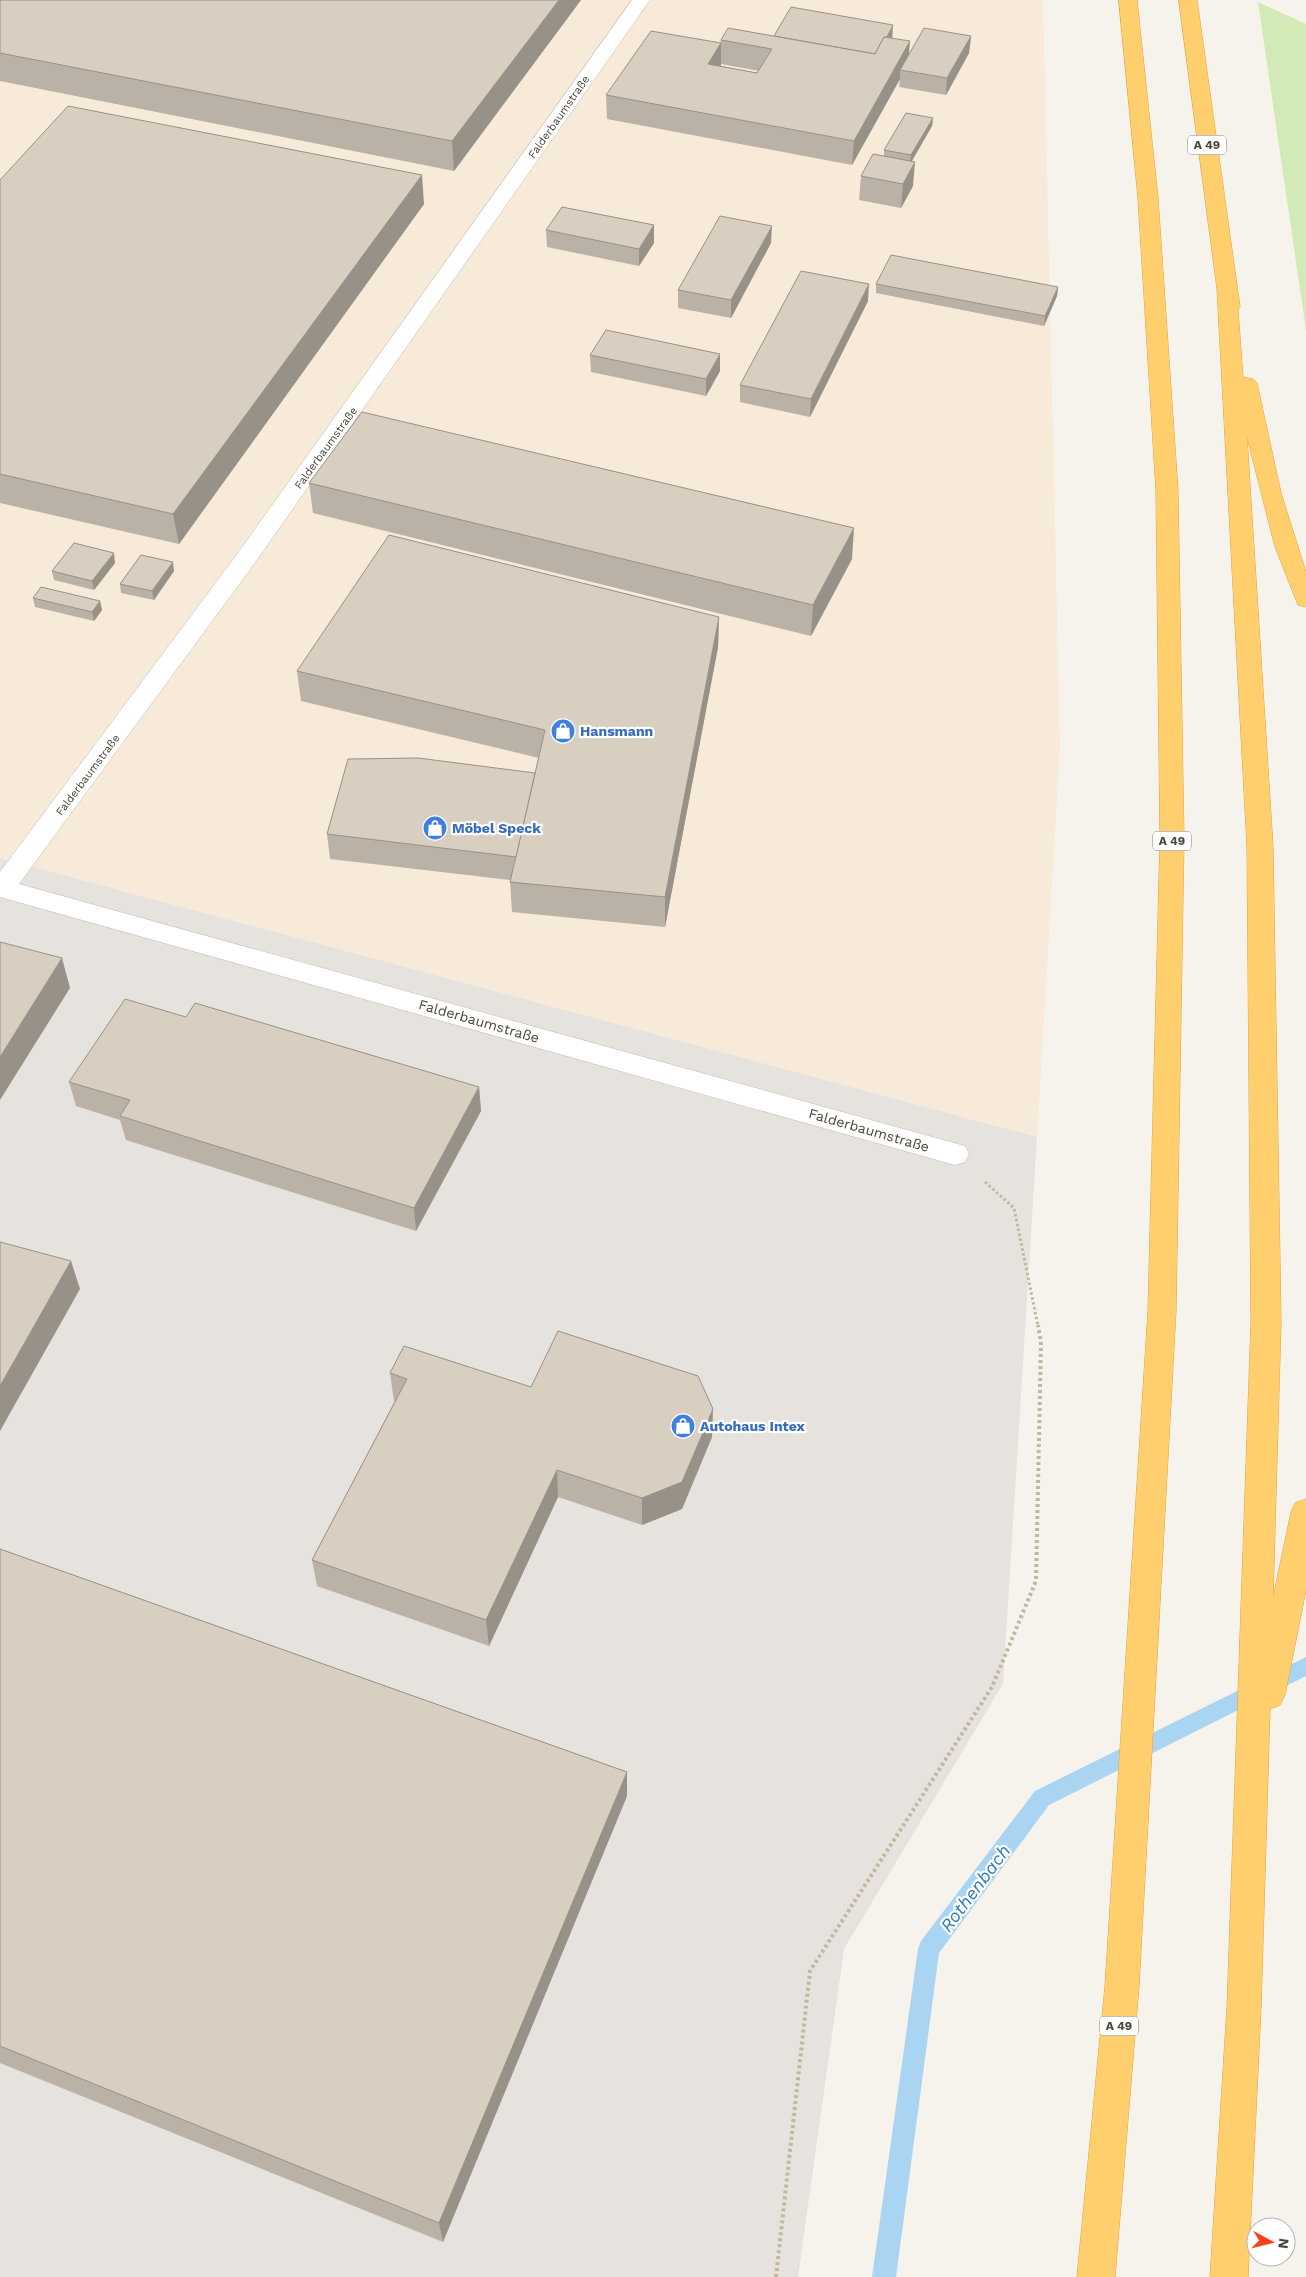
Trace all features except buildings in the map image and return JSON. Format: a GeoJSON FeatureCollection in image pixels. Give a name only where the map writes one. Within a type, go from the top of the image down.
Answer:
{"type":"FeatureCollection","features":[{"type":"Feature","properties":{"kind":"highway","name":"A 49"},"geometry":{"type":"LineString","coordinates":[[1096,2277],[1122,1986],[1162,1311],[1172,839],[1167,491],[1148,198],[1128,0]]}},
{"type":"Feature","properties":{"kind":"highway","name":"A 49"},"geometry":{"type":"LineString","coordinates":[[1188,0],[1226,289],[1260,847],[1269,1636],[1253,1783],[1244,2008],[1229,2277]]}},
{"type":"Feature","properties":{"kind":"highway"},"geometry":{"type":"LineString","coordinates":[[1226,289],[1264,469],[1295,575],[1306,600]]}},
{"type":"Feature","properties":{"kind":"highway"},"geometry":{"type":"LineString","coordinates":[[1269,1636],[1306,1512]]}},
{"type":"Feature","properties":{"kind":"street","name":"Falderbaumstraße"},"geometry":{"type":"LineString","coordinates":[[641,0],[383,369],[116,739],[1,888],[955,1154]]}},
{"type":"Feature","properties":{"kind":"path"},"geometry":{"type":"LineString","coordinates":[[776,2277],[810,1971],[992,1686],[1036,1580],[1041,1342],[1014,1208],[955,1154]]}},
{"type":"Feature","properties":{"kind":"shaded area"},"geometry":{"type":"Polygon","coordinates":[[[0,0],[1043,0],[1060,747],[1037,1137],[0,858],[0,0]]]}},
{"type":"Feature","properties":{"kind":"shaded area"},"geometry":{"type":"Polygon","coordinates":[[[0,858],[1037,1137],[1003,1684],[844,1949],[798,2277],[0,2277],[0,858]]]}},
{"type":"Feature","properties":{"kind":"green space"},"geometry":{"type":"Polygon","coordinates":[[[1258,2],[1306,24],[1306,330],[1258,2]]]}},
{"type":"Feature","properties":{"kind":"waterway","name":"Rothenbach"},"geometry":{"type":"LineString","coordinates":[[884,2277],[929,1949],[1042,1798],[1306,1666]]}},
{"type":"Feature","properties":{"kind":"place","name":"Hansmann"},"geometry":{"type":"Point","coordinates":[563,731]}},
{"type":"Feature","properties":{"kind":"place","name":"Möbel Speck"},"geometry":{"type":"Point","coordinates":[435,828]}},
{"type":"Feature","properties":{"kind":"place","name":"Autohaus Intex"},"geometry":{"type":"Point","coordinates":[683,1426]}}]}
